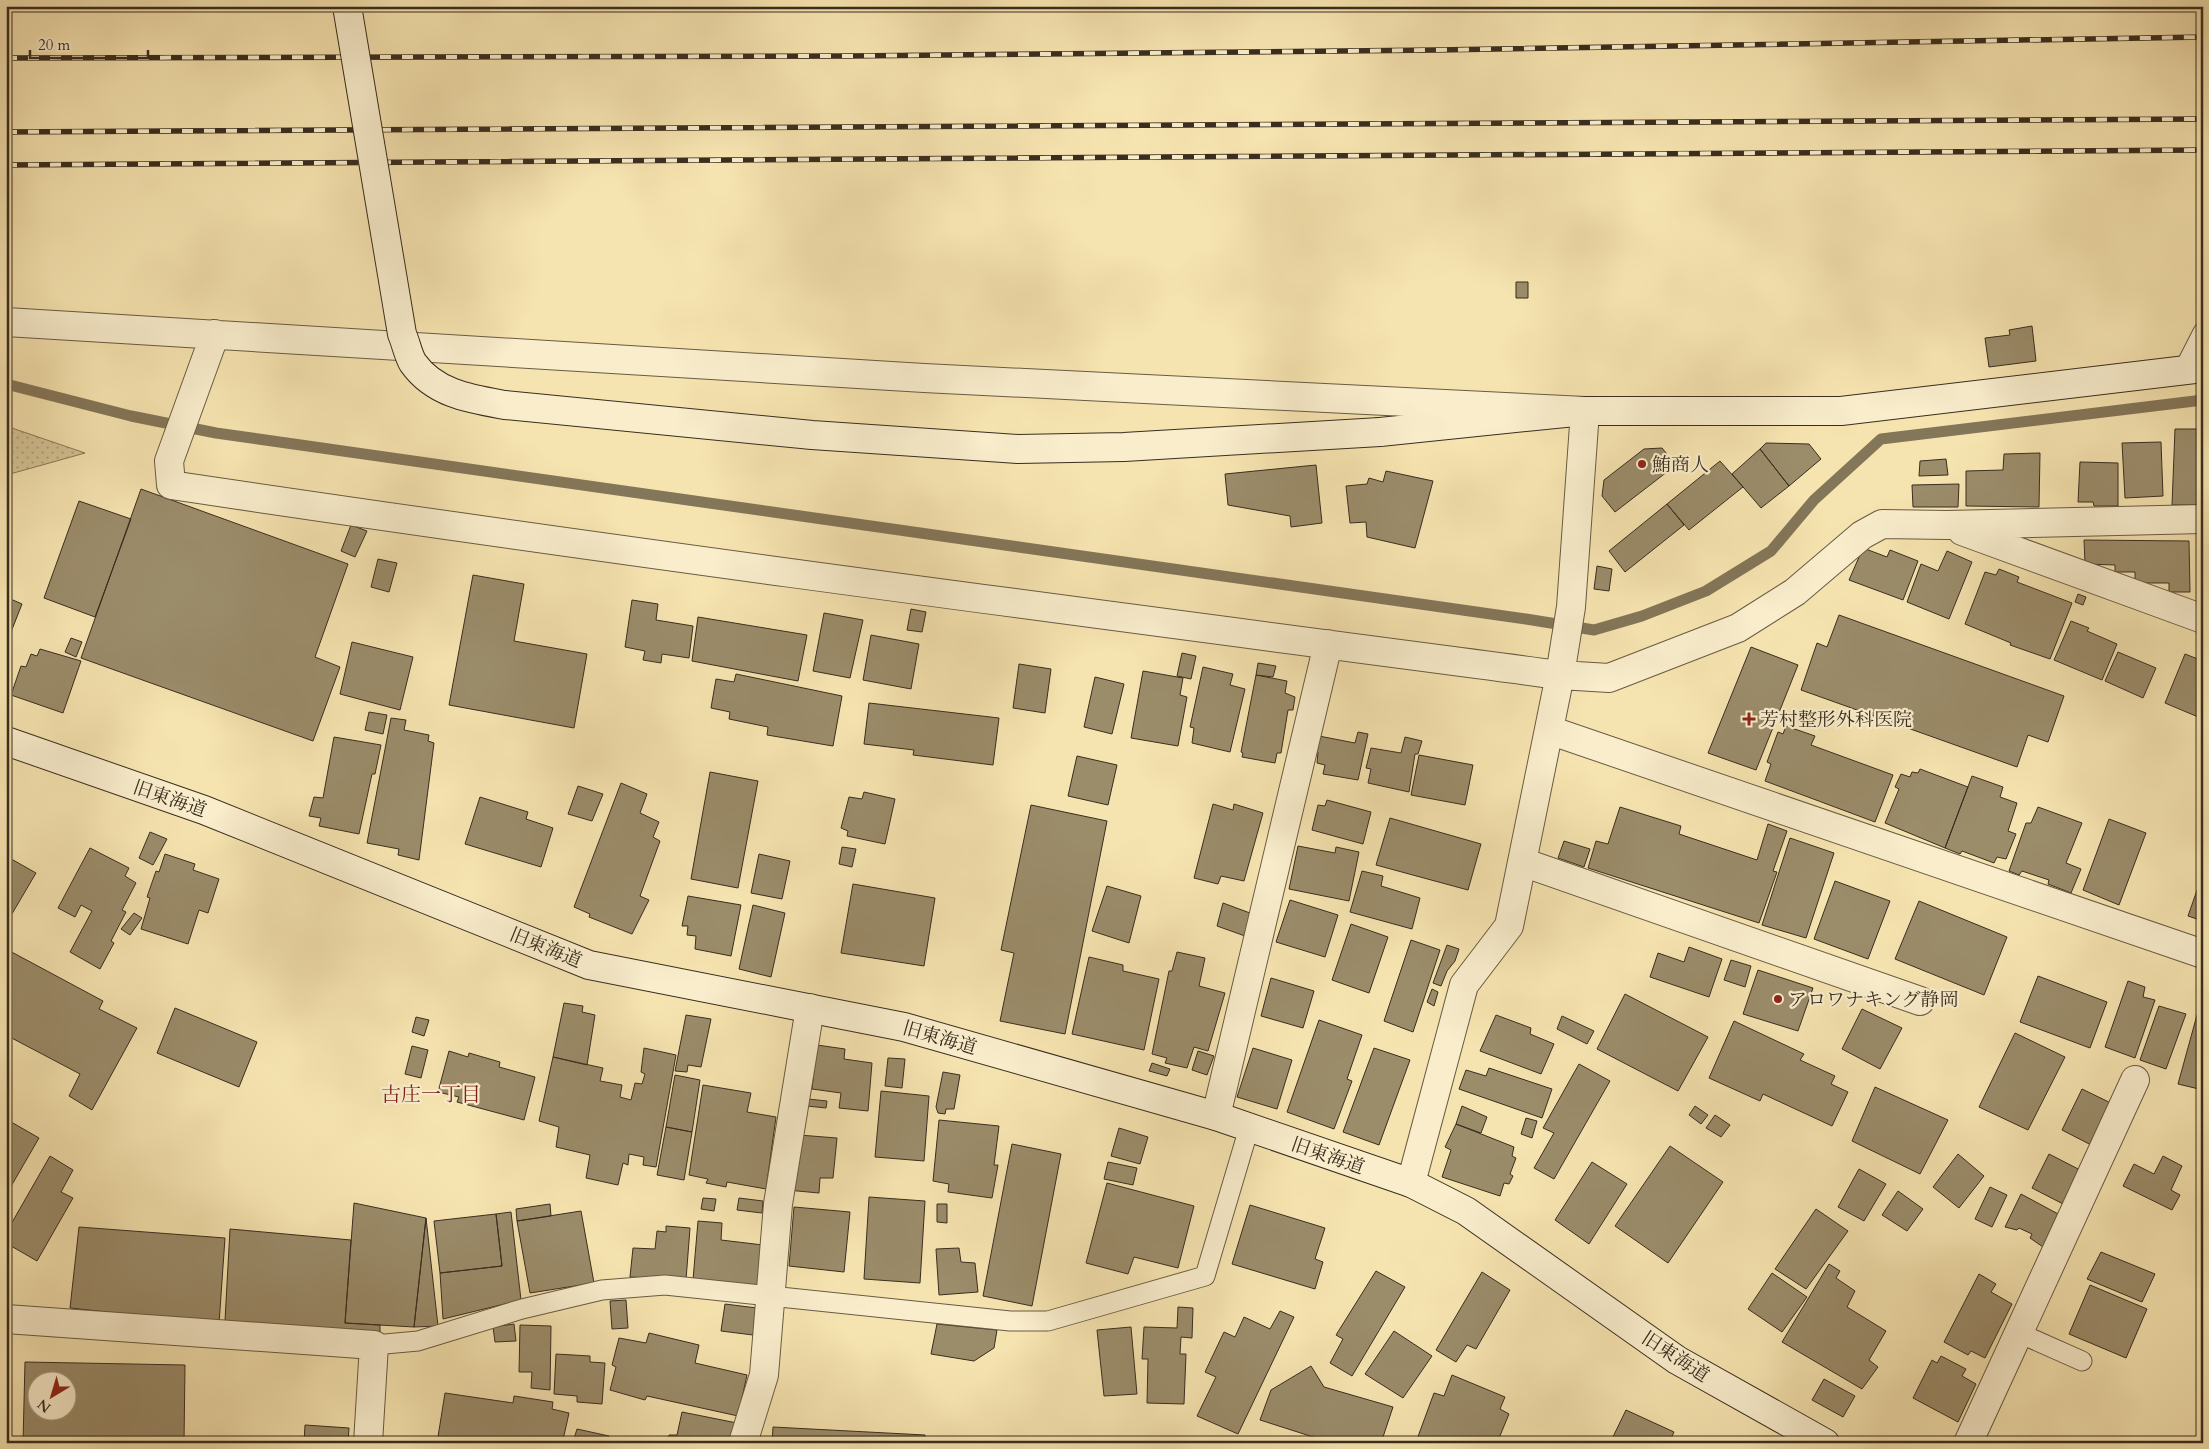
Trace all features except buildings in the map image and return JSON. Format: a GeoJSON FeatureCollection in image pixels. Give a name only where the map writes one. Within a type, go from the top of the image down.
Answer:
{"type":"FeatureCollection","features":[{"type":"Feature","properties":{"kind":"street"},"geometry":{"type":"LineString","coordinates":[[347,6],[402,334],[413,362],[432,383],[461,397],[505,405],[812,435],[1018,449],[1124,447],[1380,432],[1585,411]]}},
{"type":"Feature","properties":{"kind":"street"},"geometry":{"type":"LineString","coordinates":[[6,322],[924,378],[1585,411],[1841,411],[2193,369]]}},
{"type":"Feature","properties":{"kind":"street"},"geometry":{"type":"LineString","coordinates":[[215,334],[168,461],[171,485],[421,522],[1560,675],[1609,678],[1738,628],[1795,592],[1862,535],[1882,524],[1947,525],[2203,519]]}},
{"type":"Feature","properties":{"kind":"street"},"geometry":{"type":"LineString","coordinates":[[1411,1183],[1464,985],[1509,926],[1560,675],[1571,607],[1585,411]]}},
{"type":"Feature","properties":{"kind":"street"},"geometry":{"type":"LineString","coordinates":[[1947,525],[2203,619]]}},
{"type":"Feature","properties":{"kind":"street"},"geometry":{"type":"LineString","coordinates":[[1216,1116],[1328,644]]}},
{"type":"Feature","properties":{"kind":"street"},"geometry":{"type":"LineString","coordinates":[[1549,730],[2203,954]]}},
{"type":"Feature","properties":{"kind":"street","name":"旧東海道"},"geometry":{"type":"LineString","coordinates":[[6,741],[204,810],[589,965],[904,1026],[1216,1116],[1411,1183],[1466,1211],[1677,1360],[1825,1443]]}},
{"type":"Feature","properties":{"kind":"street"},"geometry":{"type":"LineString","coordinates":[[1522,862],[1920,1000]]}},
{"type":"Feature","properties":{"kind":"street"},"geometry":{"type":"LineString","coordinates":[[744,1443],[764,1375],[778,1204],[810,1008]]}},
{"type":"Feature","properties":{"kind":"street"},"geometry":{"type":"LineString","coordinates":[[1968,1443],[2136,1080]]}},
{"type":"Feature","properties":{"kind":"street"},"geometry":{"type":"LineString","coordinates":[[6,1319],[374,1345],[368,1443]]}},
{"type":"Feature","properties":{"kind":"lane"},"geometry":{"type":"LineString","coordinates":[[2193,369],[2203,332]]}},
{"type":"Feature","properties":{"kind":"lane"},"geometry":{"type":"LineString","coordinates":[[374,1345],[418,1341],[522,1310],[602,1290],[665,1285],[1010,1321],[1048,1321],[1205,1276],[1249,1128]]}},
{"type":"Feature","properties":{"kind":"lane"},"geometry":{"type":"LineString","coordinates":[[2019,1334],[2082,1361]]}},
{"type":"Feature","properties":{"kind":"shaded area"},"geometry":{"type":"Polygon","coordinates":[[[6,426],[85,453],[10,474],[6,477],[6,426]]]}},
{"type":"Feature","properties":{"kind":"waterway"},"geometry":{"type":"LineString","coordinates":[[6,384],[131,416],[216,433],[1594,630],[1642,616],[1706,591],[1771,551],[1814,500],[1881,439],[2203,400]]}},
{"type":"Feature","properties":{"kind":"railway"},"geometry":{"type":"LineString","coordinates":[[6,58],[849,56],[1437,50],[2203,37]]}},
{"type":"Feature","properties":{"kind":"railway"},"geometry":{"type":"LineString","coordinates":[[6,132],[2203,119]]}},
{"type":"Feature","properties":{"kind":"railway"},"geometry":{"type":"LineString","coordinates":[[6,165],[2203,150]]}},
{"type":"Feature","properties":{"kind":"place","name":"鮪商人"},"geometry":{"type":"Point","coordinates":[1642,464]}},
{"type":"Feature","properties":{"kind":"place","name":"芳村整形外科医院"},"geometry":{"type":"Point","coordinates":[1749,719]}},
{"type":"Feature","properties":{"kind":"place","name":"アロワナキング静岡"},"geometry":{"type":"Point","coordinates":[1778,999]}},
{"type":"Feature","properties":{"kind":"district","name":"古庄一丁目"},"geometry":{"type":"Point","coordinates":[431,1094]}}]}
